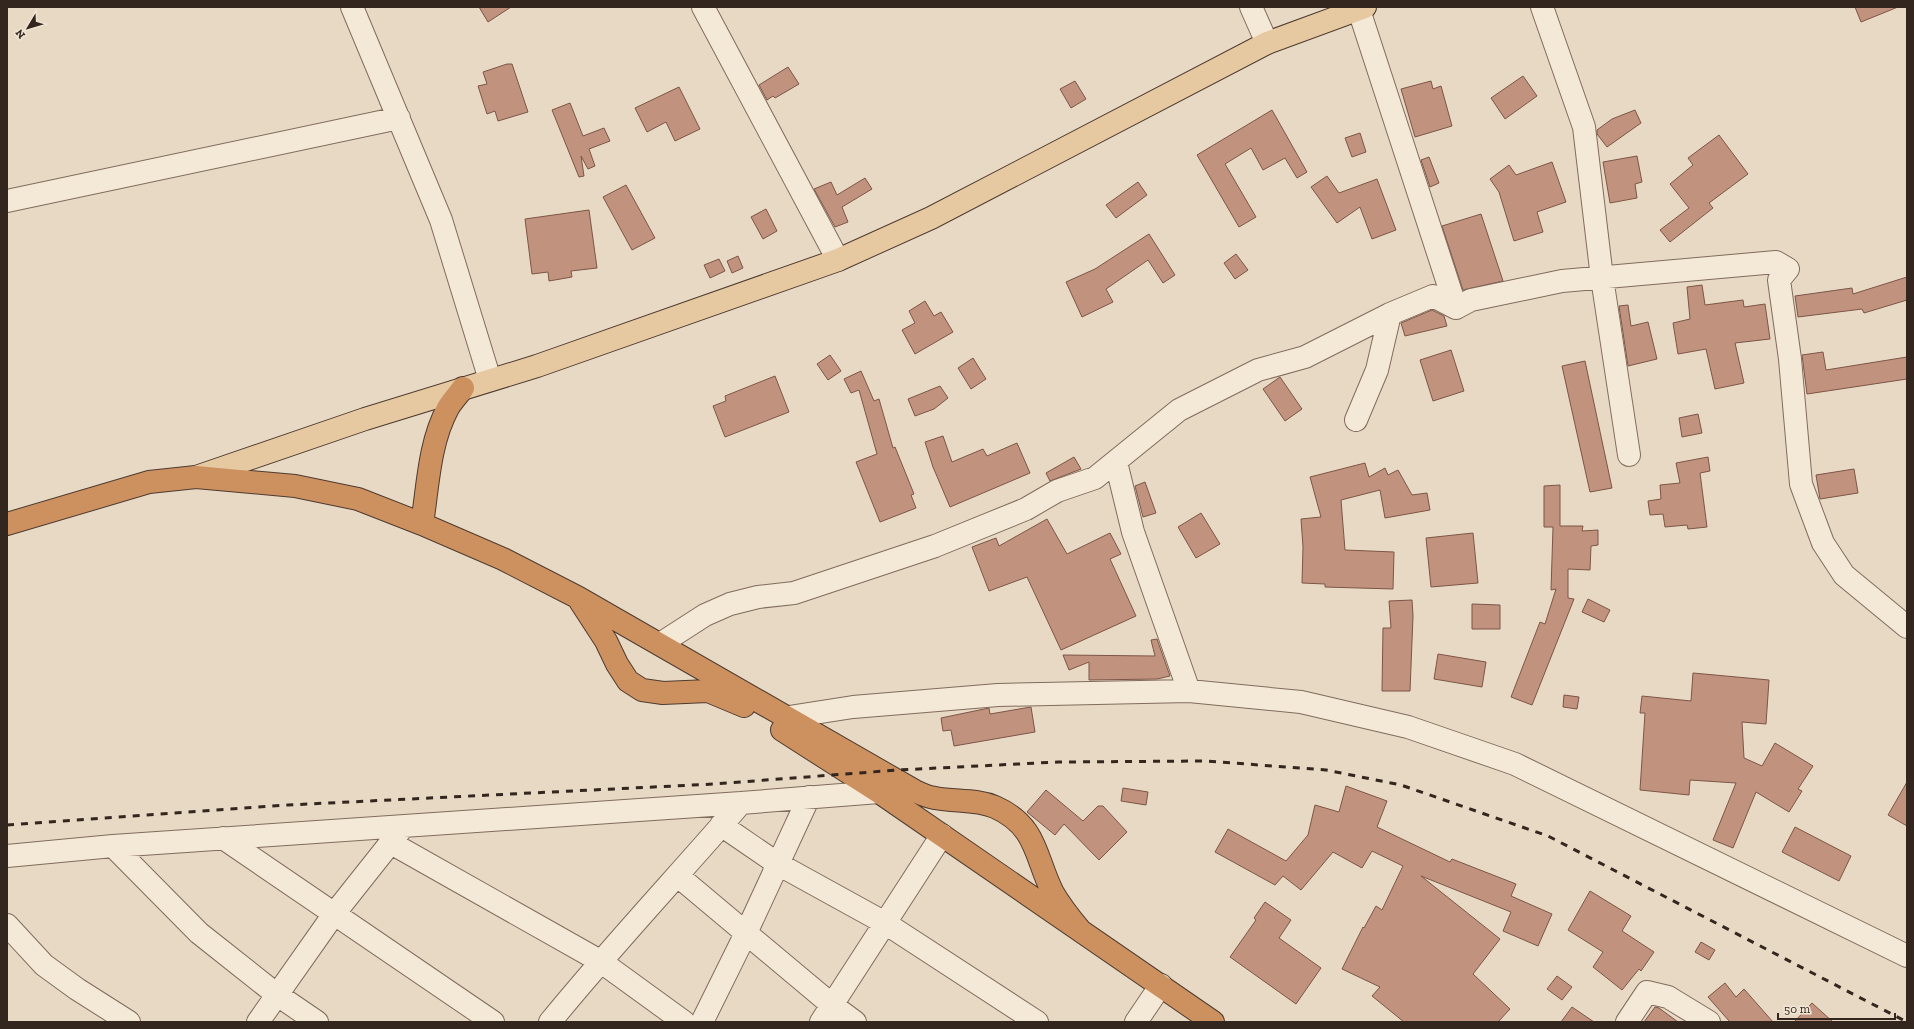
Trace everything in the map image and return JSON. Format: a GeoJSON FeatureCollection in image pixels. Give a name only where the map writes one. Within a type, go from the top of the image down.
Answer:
{"type":"FeatureCollection","features":[{"type":"Feature","properties":{"kind":"highway"},"geometry":{"type":"LineString","coordinates":[[422,524],[432,458],[440,427],[448,407],[462,388]]}},
{"type":"Feature","properties":{"kind":"highway"},"geometry":{"type":"LineString","coordinates":[[7,524],[149,482],[196,477],[295,486],[351,498],[422,524],[503,560],[577,597],[915,791],[934,798],[977,801],[996,808],[1013,819],[1026,831],[1035,844],[1053,892],[1064,911],[1080,930]]}},
{"type":"Feature","properties":{"kind":"highway"},"geometry":{"type":"LineString","coordinates":[[577,597],[606,641],[628,682],[642,690],[663,692],[708,692],[739,702],[879,792],[1213,1022]]}},
{"type":"Feature","properties":{"kind":"main road"},"geometry":{"type":"LineString","coordinates":[[196,477],[365,418],[537,366],[838,260],[931,218],[1267,43],[1362,8]]}},
{"type":"Feature","properties":{"kind":"street"},"geometry":{"type":"LineString","coordinates":[[352,7],[441,220],[490,380]]}},
{"type":"Feature","properties":{"kind":"street"},"geometry":{"type":"LineString","coordinates":[[703,7],[838,260]]}},
{"type":"Feature","properties":{"kind":"street"},"geometry":{"type":"LineString","coordinates":[[1251,7],[1267,43]]}},
{"type":"Feature","properties":{"kind":"street"},"geometry":{"type":"LineString","coordinates":[[1542,7],[1584,127],[1602,278],[1629,455]]}},
{"type":"Feature","properties":{"kind":"street"},"geometry":{"type":"LineString","coordinates":[[1362,8],[1456,308]]}},
{"type":"Feature","properties":{"kind":"street"},"geometry":{"type":"LineString","coordinates":[[7,201],[399,118]]}},
{"type":"Feature","properties":{"kind":"street"},"geometry":{"type":"LineString","coordinates":[[1456,308],[1472,300],[1562,281],[1776,262],[1788,269],[1779,280],[1789,352],[1801,484],[1823,543],[1844,575],[1907,627]]}},
{"type":"Feature","properties":{"kind":"street"},"geometry":{"type":"LineString","coordinates":[[660,644],[704,615],[730,604],[758,597],[794,593],[934,546],[1026,509],[1056,491],[1095,478],[1179,410],[1258,370],[1306,357],[1390,314],[1433,296],[1456,308]]}},
{"type":"Feature","properties":{"kind":"street"},"geometry":{"type":"LineString","coordinates":[[1356,420],[1377,370],[1390,314]]}},
{"type":"Feature","properties":{"kind":"street"},"geometry":{"type":"LineString","coordinates":[[1116,462],[1133,532],[1189,691]]}},
{"type":"Feature","properties":{"kind":"street"},"geometry":{"type":"LineString","coordinates":[[789,718],[853,707],[998,695],[1189,691],[1301,702],[1408,727],[1515,764],[1907,956]]}},
{"type":"Feature","properties":{"kind":"street"},"geometry":{"type":"LineString","coordinates":[[7,856],[222,838],[879,792]]}},
{"type":"Feature","properties":{"kind":"street"},"geometry":{"type":"LineString","coordinates":[[702,1022],[746,933],[809,797]]}},
{"type":"Feature","properties":{"kind":"street"},"geometry":{"type":"LineString","coordinates":[[550,1022],[600,961],[678,876],[740,802]]}},
{"type":"Feature","properties":{"kind":"street"},"geometry":{"type":"LineString","coordinates":[[721,825],[778,864],[886,922],[1031,1020]]}},
{"type":"Feature","properties":{"kind":"street"},"geometry":{"type":"LineString","coordinates":[[258,1022],[276,994],[334,914],[404,826]]}},
{"type":"Feature","properties":{"kind":"street"},"geometry":{"type":"LineString","coordinates":[[827,1013],[942,835]]}},
{"type":"Feature","properties":{"kind":"street"},"geometry":{"type":"LineString","coordinates":[[222,838],[493,1022]]}},
{"type":"Feature","properties":{"kind":"street"},"geometry":{"type":"LineString","coordinates":[[391,843],[600,961],[684,1022]]}},
{"type":"Feature","properties":{"kind":"street"},"geometry":{"type":"LineString","coordinates":[[113,846],[199,933],[276,994],[316,1022]]}},
{"type":"Feature","properties":{"kind":"street"},"geometry":{"type":"LineString","coordinates":[[678,876],[746,933],[827,1013],[855,1022]]}},
{"type":"Feature","properties":{"kind":"street"},"geometry":{"type":"LineString","coordinates":[[7,925],[44,965],[77,989],[129,1022]]}},
{"type":"Feature","properties":{"kind":"street"},"geometry":{"type":"LineString","coordinates":[[1136,1022],[1161,985]]}},
{"type":"Feature","properties":{"kind":"street"},"geometry":{"type":"LineString","coordinates":[[1627,1022],[1647,992],[1668,997],[1709,1022]]}},
{"type":"Feature","properties":{"kind":"building"},"geometry":{"type":"Polygon","coordinates":[[[479,7],[511,7],[488,22],[479,7]]]}},
{"type":"Feature","properties":{"kind":"building"},"geometry":{"type":"Polygon","coordinates":[[[1855,7],[1898,7],[1861,22],[1855,7]]]}},
{"type":"Feature","properties":{"kind":"building"},"geometry":{"type":"Polygon","coordinates":[[[507,64],[512,64],[528,112],[498,121],[495,111],[487,114],[478,86],[487,84],[483,72],[507,64]]]}},
{"type":"Feature","properties":{"kind":"building"},"geometry":{"type":"Polygon","coordinates":[[[788,67],[799,84],[775,98],[773,96],[767,100],[759,85],[788,67]]]}},
{"type":"Feature","properties":{"kind":"building"},"geometry":{"type":"Polygon","coordinates":[[[1523,76],[1537,96],[1505,119],[1491,98],[1523,76]]]}},
{"type":"Feature","properties":{"kind":"building"},"geometry":{"type":"Polygon","coordinates":[[[1075,81],[1086,99],[1071,108],[1060,89],[1075,81]]]}},
{"type":"Feature","properties":{"kind":"building"},"geometry":{"type":"Polygon","coordinates":[[[1431,81],[1433,89],[1441,86],[1452,126],[1415,137],[1401,89],[1431,81]]]}},
{"type":"Feature","properties":{"kind":"building"},"geometry":{"type":"Polygon","coordinates":[[[679,87],[700,129],[675,141],[666,122],[647,132],[635,108],[679,87]]]}},
{"type":"Feature","properties":{"kind":"building"},"geometry":{"type":"Polygon","coordinates":[[[570,103],[583,136],[604,128],[610,141],[589,149],[595,166],[588,169],[581,156],[584,176],[579,177],[552,110],[570,103]]]}},
{"type":"Feature","properties":{"kind":"building"},"geometry":{"type":"Polygon","coordinates":[[[1272,110],[1307,172],[1297,178],[1285,158],[1263,170],[1251,148],[1225,164],[1256,217],[1239,227],[1197,155],[1272,110]]]}},
{"type":"Feature","properties":{"kind":"building"},"geometry":{"type":"Polygon","coordinates":[[[1635,110],[1641,123],[1607,147],[1597,134],[1597,130],[1612,119],[1635,110]]]}},
{"type":"Feature","properties":{"kind":"building"},"geometry":{"type":"Polygon","coordinates":[[[1360,133],[1366,152],[1352,157],[1345,138],[1360,133]]]}},
{"type":"Feature","properties":{"kind":"building"},"geometry":{"type":"Polygon","coordinates":[[[1719,135],[1748,174],[1709,203],[1713,208],[1670,242],[1660,230],[1689,208],[1670,184],[1693,165],[1688,158],[1719,135]]]}},
{"type":"Feature","properties":{"kind":"building"},"geometry":{"type":"Polygon","coordinates":[[[1637,156],[1642,182],[1635,184],[1637,198],[1610,203],[1603,162],[1637,156]]]}},
{"type":"Feature","properties":{"kind":"building"},"geometry":{"type":"Polygon","coordinates":[[[1429,157],[1439,183],[1430,187],[1421,160],[1429,157]]]}},
{"type":"Feature","properties":{"kind":"building"},"geometry":{"type":"Polygon","coordinates":[[[1552,162],[1566,202],[1537,212],[1543,232],[1514,241],[1499,192],[1490,179],[1509,165],[1516,175],[1552,162]]]}},
{"type":"Feature","properties":{"kind":"building"},"geometry":{"type":"Polygon","coordinates":[[[1327,176],[1339,193],[1377,179],[1396,230],[1372,239],[1360,207],[1337,223],[1311,187],[1327,176]]]}},
{"type":"Feature","properties":{"kind":"building"},"geometry":{"type":"Polygon","coordinates":[[[865,178],[872,189],[842,207],[848,222],[835,227],[814,189],[831,182],[837,195],[865,178]]]}},
{"type":"Feature","properties":{"kind":"building"},"geometry":{"type":"Polygon","coordinates":[[[1138,182],[1147,195],[1116,218],[1106,205],[1138,182]]]}},
{"type":"Feature","properties":{"kind":"building"},"geometry":{"type":"Polygon","coordinates":[[[626,185],[655,238],[632,250],[603,197],[626,185]]]}},
{"type":"Feature","properties":{"kind":"building"},"geometry":{"type":"Polygon","coordinates":[[[766,209],[777,231],[763,239],[751,217],[766,209]]]}},
{"type":"Feature","properties":{"kind":"building"},"geometry":{"type":"Polygon","coordinates":[[[589,210],[597,268],[571,271],[572,277],[549,281],[548,272],[532,274],[525,219],[589,210]]]}},
{"type":"Feature","properties":{"kind":"building"},"geometry":{"type":"Polygon","coordinates":[[[1481,214],[1503,281],[1463,290],[1442,226],[1481,214]]]}},
{"type":"Feature","properties":{"kind":"building"},"geometry":{"type":"Polygon","coordinates":[[[1149,234],[1175,275],[1163,283],[1148,260],[1106,289],[1113,302],[1082,317],[1066,282],[1095,269],[1149,234]]]}},
{"type":"Feature","properties":{"kind":"building"},"geometry":{"type":"Polygon","coordinates":[[[1236,254],[1248,270],[1235,279],[1224,263],[1236,254]]]}},
{"type":"Feature","properties":{"kind":"building"},"geometry":{"type":"Polygon","coordinates":[[[738,256],[743,268],[732,273],[727,261],[738,256]]]}},
{"type":"Feature","properties":{"kind":"building"},"geometry":{"type":"Polygon","coordinates":[[[719,259],[725,271],[710,278],[704,265],[719,259]]]}},
{"type":"Feature","properties":{"kind":"building"},"geometry":{"type":"Polygon","coordinates":[[[1907,277],[1907,300],[1864,313],[1862,309],[1798,317],[1795,296],[1852,288],[1853,294],[1907,277]]]}},
{"type":"Feature","properties":{"kind":"building"},"geometry":{"type":"Polygon","coordinates":[[[1702,285],[1705,305],[1743,300],[1744,307],[1765,304],[1770,339],[1735,343],[1744,383],[1715,389],[1706,349],[1678,354],[1673,323],[1690,319],[1687,287],[1702,285]]]}},
{"type":"Feature","properties":{"kind":"building"},"geometry":{"type":"Polygon","coordinates":[[[925,301],[934,316],[941,312],[953,332],[915,354],[902,330],[915,323],[909,311],[925,301]]]}},
{"type":"Feature","properties":{"kind":"building"},"geometry":{"type":"Polygon","coordinates":[[[1628,305],[1631,326],[1648,322],[1657,359],[1628,366],[1619,306],[1628,305]]]}},
{"type":"Feature","properties":{"kind":"building"},"geometry":{"type":"Polygon","coordinates":[[[1432,310],[1444,316],[1447,326],[1405,336],[1401,323],[1432,310]]]}},
{"type":"Feature","properties":{"kind":"building"},"geometry":{"type":"Polygon","coordinates":[[[1451,350],[1464,391],[1433,401],[1420,360],[1451,350]]]}},
{"type":"Feature","properties":{"kind":"building"},"geometry":{"type":"Polygon","coordinates":[[[1823,352],[1826,370],[1907,357],[1907,379],[1807,394],[1802,355],[1823,352]]]}},
{"type":"Feature","properties":{"kind":"building"},"geometry":{"type":"Polygon","coordinates":[[[830,355],[841,371],[828,380],[817,364],[830,355]]]}},
{"type":"Feature","properties":{"kind":"building"},"geometry":{"type":"Polygon","coordinates":[[[973,358],[986,379],[971,389],[958,368],[973,358]]]}},
{"type":"Feature","properties":{"kind":"building"},"geometry":{"type":"Polygon","coordinates":[[[1585,361],[1612,488],[1590,492],[1562,366],[1585,361]]]}},
{"type":"Feature","properties":{"kind":"building"},"geometry":{"type":"Polygon","coordinates":[[[861,371],[874,401],[879,399],[893,448],[895,447],[914,494],[911,495],[916,508],[880,522],[856,462],[877,454],[859,390],[851,393],[844,379],[861,371]]]}},
{"type":"Feature","properties":{"kind":"building"},"geometry":{"type":"Polygon","coordinates":[[[775,376],[789,412],[725,437],[713,406],[726,401],[725,396],[775,376]]]}},
{"type":"Feature","properties":{"kind":"building"},"geometry":{"type":"Polygon","coordinates":[[[1280,377],[1302,409],[1285,421],[1263,389],[1280,377]]]}},
{"type":"Feature","properties":{"kind":"building"},"geometry":{"type":"Polygon","coordinates":[[[940,386],[948,398],[934,409],[915,416],[908,399],[940,386]]]}},
{"type":"Feature","properties":{"kind":"building"},"geometry":{"type":"Polygon","coordinates":[[[1698,414],[1702,433],[1682,437],[1679,418],[1698,414]]]}},
{"type":"Feature","properties":{"kind":"building"},"geometry":{"type":"Polygon","coordinates":[[[943,436],[952,462],[983,449],[987,456],[1017,443],[1030,473],[950,507],[933,467],[925,442],[943,436]]]}},
{"type":"Feature","properties":{"kind":"building"},"geometry":{"type":"Polygon","coordinates":[[[1074,457],[1081,469],[1050,481],[1046,473],[1074,457]]]}},
{"type":"Feature","properties":{"kind":"building"},"geometry":{"type":"Polygon","coordinates":[[[1708,457],[1710,471],[1700,473],[1707,527],[1688,529],[1687,525],[1665,527],[1663,514],[1650,515],[1648,501],[1661,499],[1660,485],[1680,483],[1676,463],[1708,457]]]}},
{"type":"Feature","properties":{"kind":"building"},"geometry":{"type":"Polygon","coordinates":[[[1365,463],[1369,477],[1385,468],[1388,475],[1398,470],[1412,495],[1427,493],[1430,510],[1385,518],[1380,490],[1341,500],[1345,550],[1394,552],[1393,589],[1325,587],[1325,584],[1302,583],[1303,547],[1301,519],[1321,517],[1310,477],[1365,463]]]}},
{"type":"Feature","properties":{"kind":"building"},"geometry":{"type":"Polygon","coordinates":[[[1854,469],[1858,493],[1820,499],[1816,475],[1854,469]]]}},
{"type":"Feature","properties":{"kind":"building"},"geometry":{"type":"Polygon","coordinates":[[[1145,482],[1156,513],[1143,517],[1135,486],[1145,482]]]}},
{"type":"Feature","properties":{"kind":"building"},"geometry":{"type":"Polygon","coordinates":[[[1560,485],[1560,526],[1583,526],[1582,531],[1598,530],[1598,545],[1591,546],[1590,570],[1568,569],[1568,598],[1574,599],[1532,705],[1511,697],[1540,622],[1545,624],[1556,589],[1551,590],[1553,527],[1544,527],[1544,486],[1560,485]]]}},
{"type":"Feature","properties":{"kind":"building"},"geometry":{"type":"Polygon","coordinates":[[[1201,513],[1220,544],[1196,558],[1178,527],[1201,513]]]}},
{"type":"Feature","properties":{"kind":"building"},"geometry":{"type":"Polygon","coordinates":[[[1047,519],[1067,554],[1110,533],[1121,554],[1110,559],[1136,616],[1061,650],[1027,577],[989,591],[972,547],[996,538],[999,546],[1047,519]]]}},
{"type":"Feature","properties":{"kind":"building"},"geometry":{"type":"Polygon","coordinates":[[[1473,533],[1478,583],[1431,587],[1426,538],[1473,533]]]}},
{"type":"Feature","properties":{"kind":"building"},"geometry":{"type":"Polygon","coordinates":[[[1588,599],[1610,610],[1604,622],[1582,612],[1588,599]]]}},
{"type":"Feature","properties":{"kind":"building"},"geometry":{"type":"Polygon","coordinates":[[[1412,600],[1413,616],[1410,691],[1382,691],[1383,628],[1391,628],[1389,601],[1412,600]]]}},
{"type":"Feature","properties":{"kind":"building"},"geometry":{"type":"Polygon","coordinates":[[[1472,604],[1500,605],[1500,629],[1472,629],[1472,604]]]}},
{"type":"Feature","properties":{"kind":"building"},"geometry":{"type":"Polygon","coordinates":[[[1157,639],[1170,676],[1157,679],[1089,680],[1089,662],[1069,670],[1063,655],[1155,656],[1151,640],[1157,639]]]}},
{"type":"Feature","properties":{"kind":"building"},"geometry":{"type":"Polygon","coordinates":[[[1438,654],[1486,662],[1482,687],[1434,679],[1438,654]]]}},
{"type":"Feature","properties":{"kind":"building"},"geometry":{"type":"Polygon","coordinates":[[[1693,673],[1769,680],[1766,724],[1742,722],[1744,758],[1762,766],[1775,743],[1813,766],[1798,789],[1802,791],[1789,812],[1756,792],[1733,848],[1713,840],[1736,783],[1690,780],[1689,795],[1640,790],[1645,713],[1640,713],[1642,696],[1691,701],[1693,673]]]}},
{"type":"Feature","properties":{"kind":"building"},"geometry":{"type":"Polygon","coordinates":[[[1564,695],[1579,697],[1577,709],[1563,707],[1564,695]]]}},
{"type":"Feature","properties":{"kind":"building"},"geometry":{"type":"Polygon","coordinates":[[[1031,707],[1035,732],[954,746],[951,730],[943,731],[941,718],[989,708],[990,714],[1031,707]]]}},
{"type":"Feature","properties":{"kind":"building"},"geometry":{"type":"Polygon","coordinates":[[[1907,782],[1907,826],[1888,815],[1907,782]]]}},
{"type":"Feature","properties":{"kind":"building"},"geometry":{"type":"Polygon","coordinates":[[[1346,786],[1387,801],[1377,827],[1450,862],[1452,859],[1516,884],[1511,896],[1552,914],[1538,946],[1503,931],[1511,912],[1421,876],[1500,939],[1473,974],[1510,1009],[1498,1022],[1404,1022],[1372,996],[1380,987],[1342,969],[1363,927],[1364,928],[1376,906],[1382,910],[1403,866],[1372,851],[1362,868],[1333,852],[1301,890],[1283,876],[1275,885],[1215,852],[1228,829],[1286,861],[1308,835],[1315,805],[1339,812],[1346,786]]]}},
{"type":"Feature","properties":{"kind":"building"},"geometry":{"type":"Polygon","coordinates":[[[1123,788],[1148,792],[1146,805],[1121,801],[1123,788]]]}},
{"type":"Feature","properties":{"kind":"building"},"geometry":{"type":"Polygon","coordinates":[[[1046,790],[1083,821],[1098,806],[1103,806],[1127,832],[1099,860],[1064,824],[1055,835],[1027,812],[1046,790]]]}},
{"type":"Feature","properties":{"kind":"building"},"geometry":{"type":"Polygon","coordinates":[[[1795,827],[1851,856],[1839,881],[1782,852],[1795,827]]]}},
{"type":"Feature","properties":{"kind":"building"},"geometry":{"type":"Polygon","coordinates":[[[1590,891],[1631,916],[1622,931],[1654,952],[1641,971],[1639,969],[1622,990],[1593,967],[1603,952],[1568,930],[1590,891]]]}},
{"type":"Feature","properties":{"kind":"building"},"geometry":{"type":"Polygon","coordinates":[[[1265,902],[1291,920],[1279,938],[1321,968],[1296,1004],[1230,957],[1256,920],[1254,918],[1265,902]]]}},
{"type":"Feature","properties":{"kind":"building"},"geometry":{"type":"Polygon","coordinates":[[[1701,942],[1715,950],[1709,960],[1695,952],[1701,942]]]}},
{"type":"Feature","properties":{"kind":"building"},"geometry":{"type":"Polygon","coordinates":[[[1557,976],[1572,987],[1562,1000],[1547,989],[1557,976]]]}},
{"type":"Feature","properties":{"kind":"building"},"geometry":{"type":"Polygon","coordinates":[[[1725,983],[1736,997],[1744,989],[1773,1022],[1730,1022],[1708,997],[1725,983]]]}},
{"type":"Feature","properties":{"kind":"building"},"geometry":{"type":"Polygon","coordinates":[[[1812,1003],[1833,1022],[1794,1022],[1812,1003]]]}},
{"type":"Feature","properties":{"kind":"building"},"geometry":{"type":"Polygon","coordinates":[[[1572,1007],[1594,1022],[1561,1022],[1572,1007]]]}},
{"type":"Feature","properties":{"kind":"building"},"geometry":{"type":"Polygon","coordinates":[[[1655,1007],[1659,1008],[1678,1022],[1644,1022],[1655,1007]]]}},
{"type":"Feature","properties":{"kind":"railway"},"geometry":{"type":"LineString","coordinates":[[7,825],[288,805],[714,784],[898,770],[1058,762],[1206,761],[1326,770],[1401,785],[1548,836],[1907,1022]]}}]}
